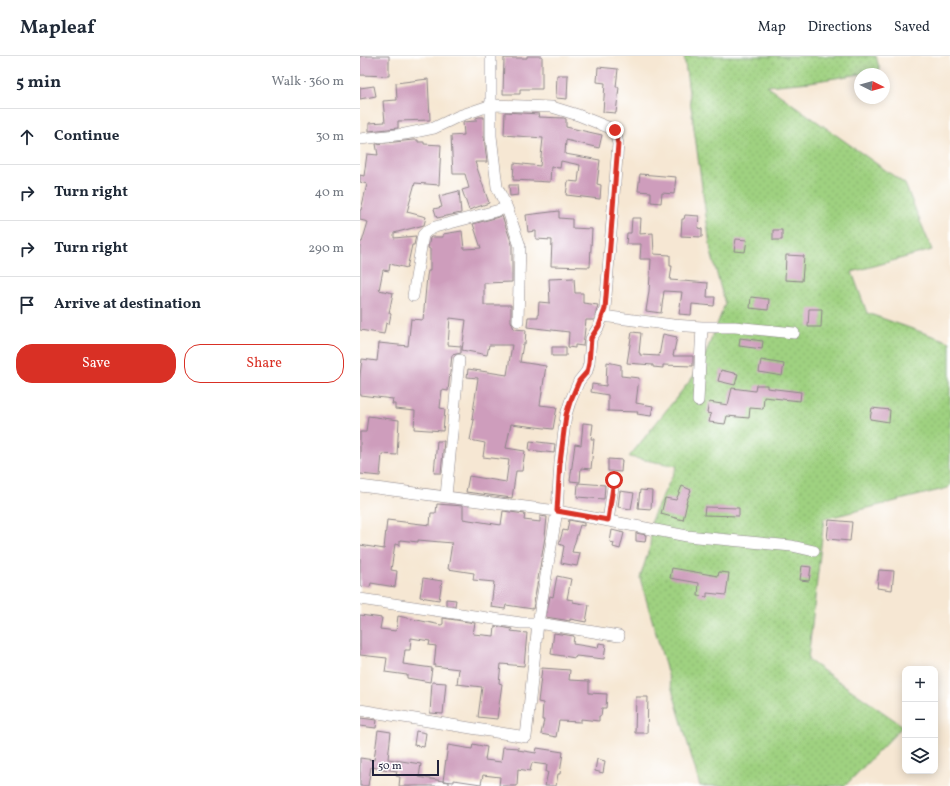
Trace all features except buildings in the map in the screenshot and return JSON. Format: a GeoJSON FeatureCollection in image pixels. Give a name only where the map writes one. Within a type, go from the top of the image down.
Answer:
{"type":"FeatureCollection","features":[{"type":"Feature","properties":{"kind":"street"},"geometry":{"type":"LineString","coordinates":[[491,56],[491,136],[497,186],[507,208],[520,246],[518,321]]}},
{"type":"Feature","properties":{"kind":"street"},"geometry":{"type":"LineString","coordinates":[[360,139],[405,134],[434,128],[459,116],[492,105],[552,107],[578,115],[615,130],[618,144],[605,309],[599,326],[591,338],[587,372],[579,381],[566,415],[560,462],[557,511],[538,623],[526,737],[360,710]]}},
{"type":"Feature","properties":{"kind":"street"},"geometry":{"type":"LineString","coordinates":[[413,296],[423,235],[427,231],[435,227],[507,208]]}},
{"type":"Feature","properties":{"kind":"street"},"geometry":{"type":"LineString","coordinates":[[602,316],[654,323],[702,327],[735,327],[794,333]]}},
{"type":"Feature","properties":{"kind":"street"},"geometry":{"type":"LineString","coordinates":[[698,401],[702,327]]}},
{"type":"Feature","properties":{"kind":"street"},"geometry":{"type":"LineString","coordinates":[[446,496],[459,360]]}},
{"type":"Feature","properties":{"kind":"street"},"geometry":{"type":"LineString","coordinates":[[608,520],[614,480]]}},
{"type":"Feature","properties":{"kind":"street"},"geometry":{"type":"LineString","coordinates":[[360,486],[557,511],[687,536],[792,546],[814,551]]}},
{"type":"Feature","properties":{"kind":"street"},"geometry":{"type":"LineString","coordinates":[[360,600],[538,623],[619,636]]}},
{"type":"Feature","properties":{"kind":"green space"},"geometry":{"type":"Polygon","coordinates":[[[684,56],[876,56],[879,68],[854,68],[854,75],[810,82],[767,86],[905,184],[932,250],[852,272],[867,313],[950,342],[950,485],[948,488],[824,519],[808,660],[902,725],[845,786],[700,786],[640,578],[650,546],[652,518],[677,466],[629,457],[700,368],[725,304],[711,252],[684,56]]]}},
{"type":"Feature","properties":{"kind":"route"},"geometry":{"type":"LineString","coordinates":[[614,480],[608,520],[557,511],[560,462],[566,415],[579,381],[587,372],[591,338],[599,326],[605,309],[618,144],[615,130]]}}]}
